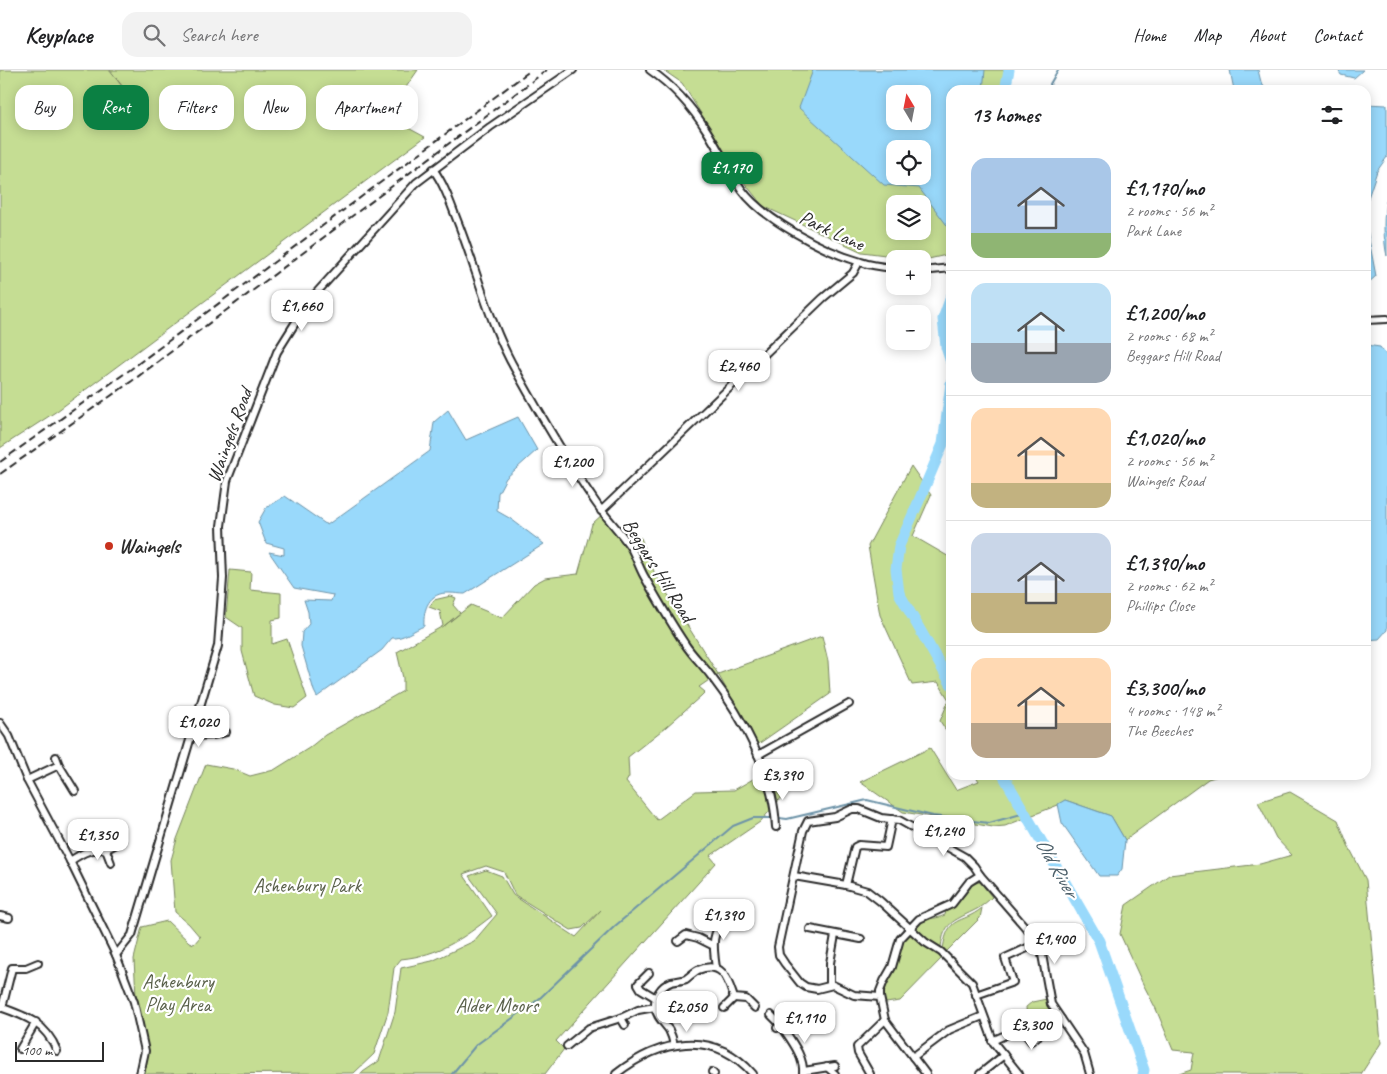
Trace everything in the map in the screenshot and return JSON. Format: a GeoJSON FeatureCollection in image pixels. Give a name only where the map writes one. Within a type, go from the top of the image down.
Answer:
{"type":"FeatureCollection","features":[{"type":"Feature","properties":{"kind":"street","name":"Waingels Road"},"geometry":{"type":"LineString","coordinates":[[116,955],[132,935],[218,646],[223,578],[221,526],[227,481],[277,352],[309,301],[416,183],[572,70]]}},
{"type":"Feature","properties":{"kind":"street","name":"Park Lane"},"geometry":{"type":"LineString","coordinates":[[650,70],[686,102],[706,128],[743,190],[764,212],[787,228],[859,262],[886,266]]}},
{"type":"Feature","properties":{"kind":"street","name":"Beggars Hill Road"},"geometry":{"type":"LineString","coordinates":[[433,169],[440,179],[468,246],[492,322],[507,356],[552,435],[601,511],[631,548],[644,575],[686,646],[712,676],[742,720],[758,755],[772,800],[776,826]]}},
{"type":"Feature","properties":{"kind":"street"},"geometry":{"type":"LineString","coordinates":[[601,511],[823,298],[853,272],[859,262]]}},
{"type":"Feature","properties":{"kind":"street"},"geometry":{"type":"LineString","coordinates":[[931,270],[946,269]]}},
{"type":"Feature","properties":{"kind":"street"},"geometry":{"type":"LineString","coordinates":[[1371,320],[1387,319]]}},
{"type":"Feature","properties":{"kind":"street"},"geometry":{"type":"LineString","coordinates":[[758,755],[850,704]]}},
{"type":"Feature","properties":{"kind":"street"},"geometry":{"type":"LineString","coordinates":[[0,723],[9,736],[27,780],[70,861],[116,955],[134,1002],[145,1051],[140,1074]]}},
{"type":"Feature","properties":{"kind":"street"},"geometry":{"type":"LineString","coordinates":[[192,736],[226,732]]}},
{"type":"Feature","properties":{"kind":"street"},"geometry":{"type":"LineString","coordinates":[[56,756],[59,765],[75,791]]}},
{"type":"Feature","properties":{"kind":"street"},"geometry":{"type":"LineString","coordinates":[[27,780],[59,765]]}},
{"type":"Feature","properties":{"kind":"street"},"geometry":{"type":"LineString","coordinates":[[880,997],[854,995],[837,986],[830,985],[813,989],[803,986],[780,955],[778,948],[802,831],[808,821],[835,817],[852,809],[867,811],[877,816],[906,823],[959,853],[974,866],[990,889],[1010,908],[1032,935],[1042,953],[1051,1004],[1084,1053],[1090,1074]]}},
{"type":"Feature","properties":{"kind":"street"},"geometry":{"type":"LineString","coordinates":[[846,885],[855,847],[859,845],[886,847],[892,820]]}},
{"type":"Feature","properties":{"kind":"street"},"geometry":{"type":"LineString","coordinates":[[70,861],[84,853],[93,850],[106,850],[116,844]]}},
{"type":"Feature","properties":{"kind":"street"},"geometry":{"type":"LineString","coordinates":[[106,850],[111,863]]}},
{"type":"Feature","properties":{"kind":"street"},"geometry":{"type":"LineString","coordinates":[[926,1074],[886,1020],[880,997],[881,986],[892,966],[898,943],[910,928],[919,919],[952,904],[968,882],[980,875]]}},
{"type":"Feature","properties":{"kind":"street"},"geometry":{"type":"LineString","coordinates":[[794,876],[863,889],[872,894],[925,942],[941,952],[970,980],[992,1041],[1019,1074]]}},
{"type":"Feature","properties":{"kind":"street"},"geometry":{"type":"LineString","coordinates":[[716,968],[712,944],[715,930],[726,913]]}},
{"type":"Feature","properties":{"kind":"street"},"geometry":{"type":"LineString","coordinates":[[0,916],[9,918]]}},
{"type":"Feature","properties":{"kind":"street"},"geometry":{"type":"LineString","coordinates":[[810,929],[861,939]]}},
{"type":"Feature","properties":{"kind":"street"},"geometry":{"type":"LineString","coordinates":[[678,941],[686,935],[712,944]]}},
{"type":"Feature","properties":{"kind":"street"},"geometry":{"type":"LineString","coordinates":[[830,985],[830,963],[836,935]]}},
{"type":"Feature","properties":{"kind":"street"},"geometry":{"type":"LineString","coordinates":[[976,995],[1013,982],[1005,958],[1036,944]]}},
{"type":"Feature","properties":{"kind":"street"},"geometry":{"type":"LineString","coordinates":[[38,963],[26,968],[8,967],[1,1007],[18,1012],[36,1022],[52,1039],[57,1050]]}},
{"type":"Feature","properties":{"kind":"street"},"geometry":{"type":"LineString","coordinates":[[674,1044],[670,1031],[659,1017],[655,1007],[660,989],[670,983],[686,979],[697,970],[707,967],[716,968],[726,975],[734,998]]}},
{"type":"Feature","properties":{"kind":"street"},"geometry":{"type":"LineString","coordinates":[[649,974],[636,983],[641,989],[656,998]]}},
{"type":"Feature","properties":{"kind":"street"},"geometry":{"type":"LineString","coordinates":[[724,1008],[734,998],[746,999],[755,1008]]}},
{"type":"Feature","properties":{"kind":"street"},"geometry":{"type":"LineString","coordinates":[[568,1046],[589,1028],[621,1018],[638,1010],[655,1007]]}},
{"type":"Feature","properties":{"kind":"street"},"geometry":{"type":"LineString","coordinates":[[771,1015],[779,1026],[791,1036],[800,1057],[803,1072],[824,1065],[835,1066]]}},
{"type":"Feature","properties":{"kind":"street"},"geometry":{"type":"LineString","coordinates":[[913,1057],[949,1030],[983,1016]]}},
{"type":"Feature","properties":{"kind":"street"},"geometry":{"type":"LineString","coordinates":[[621,1018],[625,1025]]}},
{"type":"Feature","properties":{"kind":"street"},"geometry":{"type":"LineString","coordinates":[[992,1041],[1020,1028],[1031,1041],[1061,1019]]}},
{"type":"Feature","properties":{"kind":"street"},"geometry":{"type":"LineString","coordinates":[[870,1074],[858,1053],[857,1047],[875,1028],[886,1020]]}},
{"type":"Feature","properties":{"kind":"street"},"geometry":{"type":"LineString","coordinates":[[20,1049],[36,1022]]}},
{"type":"Feature","properties":{"kind":"street"},"geometry":{"type":"LineString","coordinates":[[620,1073],[645,1055],[661,1048],[674,1044],[696,1044],[714,1047],[736,1059],[753,1074]]}},
{"type":"Feature","properties":{"kind":"street"},"geometry":{"type":"LineString","coordinates":[[980,1074],[1004,1055]]}},
{"type":"Feature","properties":{"kind":"street"},"geometry":{"type":"LineString","coordinates":[[824,1065],[835,1074]]}},
{"type":"Feature","properties":{"kind":"green space"},"geometry":{"type":"Polygon","coordinates":[[[0,70],[109,70],[121,85],[83,85],[83,130],[149,130],[149,85],[121,85],[110,70],[418,70],[408,85],[316,85],[316,130],[412,130],[425,137],[57,411],[0,448],[0,70]]]}},
{"type":"Feature","properties":{"kind":"green space"},"geometry":{"type":"Polygon","coordinates":[[[663,70],[1010,70],[1004,85],[946,85],[946,255],[931,258],[931,250],[886,250],[886,255],[862,252],[763,206],[743,181],[682,83],[663,70]]]}},
{"type":"Feature","properties":{"kind":"green space"},"geometry":{"type":"Polygon","coordinates":[[[911,466],[931,495],[913,536],[946,555],[946,695],[938,682],[912,685],[880,615],[868,546],[911,466]]]}},
{"type":"Feature","properties":{"kind":"green space","name":"Ashenbury Park"},"geometry":{"type":"Polygon","coordinates":[[[606,511],[621,530],[641,538],[655,574],[718,674],[699,687],[705,692],[701,696],[628,757],[629,777],[626,782],[657,820],[696,791],[734,790],[760,775],[782,797],[760,822],[710,856],[716,863],[556,1041],[564,1049],[545,1074],[360,1074],[379,1061],[395,1012],[401,968],[432,961],[474,941],[497,914],[469,876],[486,870],[502,876],[513,895],[576,937],[601,910],[582,928],[571,930],[515,895],[504,872],[486,866],[463,874],[492,916],[450,945],[427,954],[401,959],[394,968],[388,1012],[374,1054],[354,1073],[141,1074],[144,1031],[136,996],[134,959],[142,927],[167,921],[189,942],[194,944],[200,937],[175,912],[171,860],[177,839],[206,764],[233,769],[250,776],[274,770],[309,748],[325,735],[403,691],[403,678],[397,652],[443,626],[440,611],[429,607],[434,600],[451,596],[456,598],[453,605],[460,613],[444,626],[471,605],[502,618],[534,584],[545,578],[578,574],[592,524],[606,511]]]}},
{"type":"Feature","properties":{"kind":"green space"},"geometry":{"type":"Polygon","coordinates":[[[230,570],[251,572],[250,590],[281,593],[281,618],[272,620],[272,644],[287,639],[307,698],[294,708],[275,705],[254,696],[242,651],[242,628],[226,617],[230,570]]]}},
{"type":"Feature","properties":{"kind":"green space"},"geometry":{"type":"Polygon","coordinates":[[[822,636],[828,661],[830,694],[757,745],[718,674],[822,636]]]}},
{"type":"Feature","properties":{"kind":"green space"},"geometry":{"type":"Polygon","coordinates":[[[946,707],[946,730],[940,721],[946,707]]]}},
{"type":"Feature","properties":{"kind":"green space"},"geometry":{"type":"Polygon","coordinates":[[[930,748],[946,774],[946,780],[950,780],[956,790],[978,780],[1207,780],[1125,840],[1111,816],[1065,800],[1058,805],[1005,826],[993,827],[903,812],[860,782],[930,748]]]}},
{"type":"Feature","properties":{"kind":"green space"},"geometry":{"type":"Polygon","coordinates":[[[1290,792],[1338,820],[1348,845],[1366,880],[1381,1043],[1361,1074],[1179,1074],[1191,1070],[1194,1052],[1173,1050],[1156,1009],[1120,934],[1126,905],[1169,875],[1260,864],[1292,855],[1276,838],[1258,802],[1290,792]]]}},
{"type":"Feature","properties":{"kind":"green space"},"geometry":{"type":"Polygon","coordinates":[[[980,882],[992,897],[986,903],[951,924],[944,933],[941,947],[920,932],[916,925],[924,920],[945,915],[946,911],[964,896],[971,884],[980,882]]]}},
{"type":"Feature","properties":{"kind":"green space"},"geometry":{"type":"Polygon","coordinates":[[[982,908],[980,918],[946,952],[943,949],[945,938],[952,925],[982,908]]]}},
{"type":"Feature","properties":{"kind":"green space"},"geometry":{"type":"Polygon","coordinates":[[[911,932],[942,958],[900,1001],[886,1003],[884,998],[885,987],[893,972],[905,936],[911,932]]]}},
{"type":"Feature","properties":{"kind":"green space"},"geometry":{"type":"Polygon","coordinates":[[[1047,999],[1056,1016],[1055,1019],[1035,1034],[1027,1023],[1026,1007],[1032,1002],[1047,999]]]}},
{"type":"Feature","properties":{"kind":"water"},"geometry":{"type":"Polygon","coordinates":[[[813,70],[985,70],[984,85],[946,85],[946,224],[931,204],[931,195],[924,195],[919,188],[884,185],[799,108],[813,70]]]}},
{"type":"Feature","properties":{"kind":"water"},"geometry":{"type":"Polygon","coordinates":[[[1230,70],[1258,70],[1263,85],[1233,85],[1230,70]]]}},
{"type":"Feature","properties":{"kind":"water"},"geometry":{"type":"Polygon","coordinates":[[[1338,70],[1363,70],[1354,78],[1341,75],[1338,70]]]}},
{"type":"Feature","properties":{"kind":"water"},"geometry":{"type":"Polygon","coordinates":[[[1371,104],[1387,105],[1387,157],[1377,171],[1371,189],[1371,104]]]}},
{"type":"Feature","properties":{"kind":"water"},"geometry":{"type":"Polygon","coordinates":[[[1387,197],[1387,256],[1384,226],[1387,197]]]}},
{"type":"Feature","properties":{"kind":"water"},"geometry":{"type":"Polygon","coordinates":[[[1371,250],[1376,276],[1371,280],[1371,250]]]}},
{"type":"Feature","properties":{"kind":"water"},"geometry":{"type":"Polygon","coordinates":[[[1371,346],[1380,347],[1387,356],[1387,630],[1379,639],[1371,640],[1371,346]]]}},
{"type":"Feature","properties":{"kind":"water"},"geometry":{"type":"Polygon","coordinates":[[[448,410],[466,440],[518,417],[537,450],[506,478],[498,493],[497,511],[544,544],[465,594],[442,593],[437,595],[426,608],[424,626],[404,636],[392,638],[382,650],[317,697],[301,646],[302,632],[309,624],[304,600],[331,601],[333,595],[294,588],[269,552],[284,555],[284,548],[266,543],[258,522],[266,508],[285,496],[327,525],[430,451],[434,422],[448,410]]]}},
{"type":"Feature","properties":{"kind":"water"},"geometry":{"type":"Polygon","coordinates":[[[1065,800],[1111,816],[1125,840],[1122,869],[1117,876],[1099,876],[1062,823],[1058,804],[1065,800]]]}},
{"type":"Feature","properties":{"kind":"waterway","name":"Old River"},"geometry":{"type":"LineString","coordinates":[[1006,85],[1009,70]]}},
{"type":"Feature","properties":{"kind":"waterway"},"geometry":{"type":"LineString","coordinates":[[1050,85],[1058,70]]}},
{"type":"Feature","properties":{"kind":"waterway","name":"Old River"},"geometry":{"type":"LineString","coordinates":[[946,311],[943,319],[946,347]]}},
{"type":"Feature","properties":{"kind":"waterway","name":"Old River"},"geometry":{"type":"LineString","coordinates":[[946,421],[943,444],[899,546],[896,569],[899,593],[946,675]]}},
{"type":"Feature","properties":{"kind":"waterway","name":"Old River"},"geometry":{"type":"LineString","coordinates":[[1006,780],[1099,941],[1144,1070],[1143,1074]]}},
{"type":"Feature","properties":{"kind":"waterway"},"geometry":{"type":"LineString","coordinates":[[779,818],[787,819],[867,800],[933,816],[989,823],[1025,813]]}},
{"type":"Feature","properties":{"kind":"waterway"},"geometry":{"type":"LineString","coordinates":[[527,1008],[540,998],[615,926],[733,826],[753,818],[772,818]]}},
{"type":"Feature","properties":{"kind":"waterway"},"geometry":{"type":"LineString","coordinates":[[452,1074],[476,1045],[521,1012]]}},
{"type":"Feature","properties":{"kind":"railway"},"geometry":{"type":"LineString","coordinates":[[0,462],[131,369],[531,70]]}},
{"type":"Feature","properties":{"kind":"railway"},"geometry":{"type":"LineString","coordinates":[[0,474],[132,381],[547,70]]}},
{"type":"Feature","properties":{"kind":"place","name":"Waingels"},"geometry":{"type":"Point","coordinates":[109,546]}},
{"type":"Feature","properties":{"kind":"park label","name":"Ashenbury Play Area"},"geometry":{"type":"Point","coordinates":[178,992]}},
{"type":"Feature","properties":{"kind":"park label","name":"Alder Moors"},"geometry":{"type":"Point","coordinates":[497,1005]}}]}
